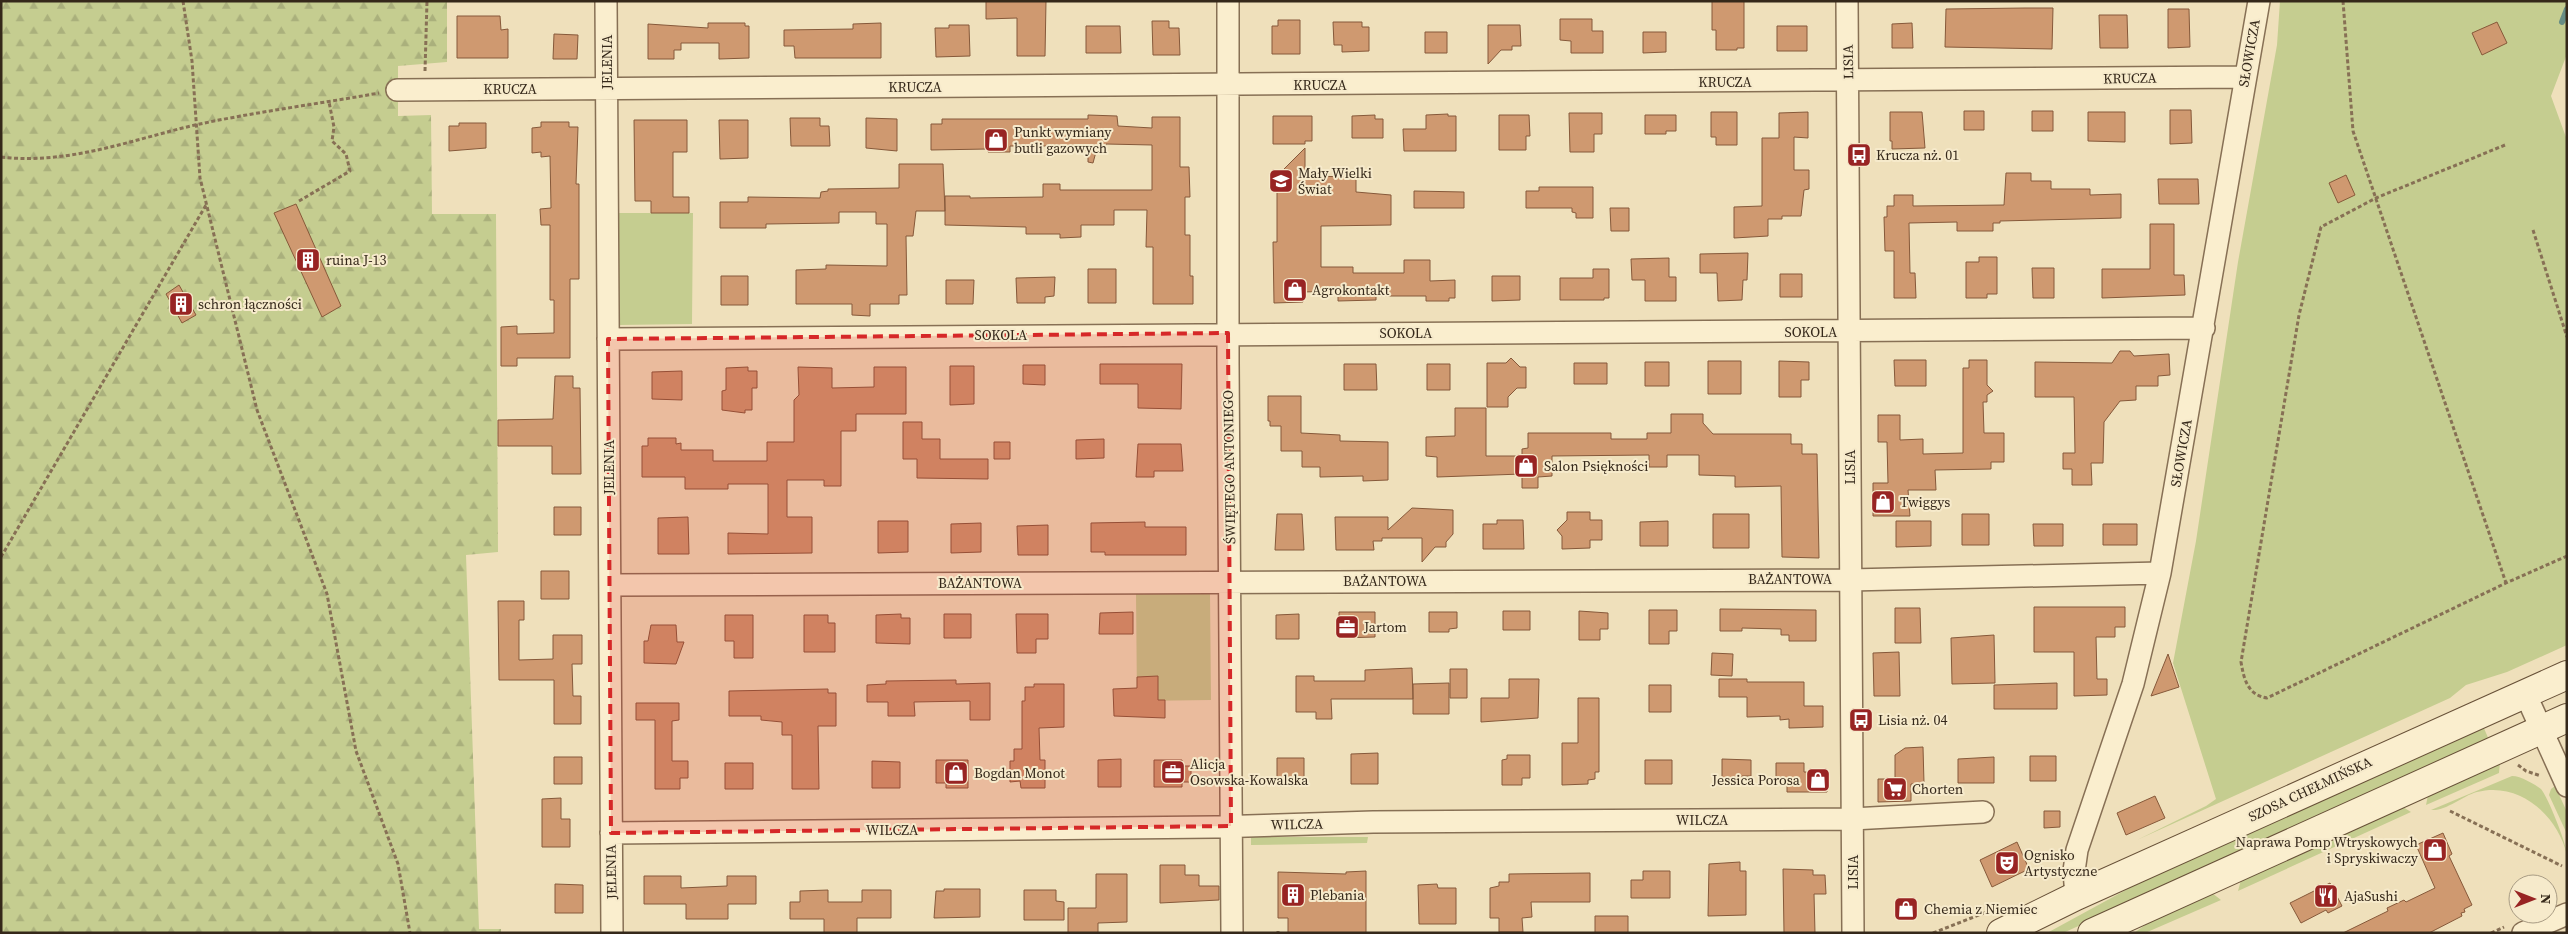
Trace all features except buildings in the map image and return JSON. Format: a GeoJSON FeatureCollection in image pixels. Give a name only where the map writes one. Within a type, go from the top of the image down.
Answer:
{"type":"FeatureCollection","features":[{"type":"Feature","properties":{"kind":"main road","name":"SZOSA CHEŁMIŃSKA"},"geometry":{"type":"LineString","coordinates":[[2001,933],[2076,896],[2567,675]]}},
{"type":"Feature","properties":{"kind":"main road"},"geometry":{"type":"LineString","coordinates":[[2092,933],[2567,718]]}},
{"type":"Feature","properties":{"kind":"street","name":"JELENIA"},"geometry":{"type":"LineString","coordinates":[[606,1],[612,933]]}},
{"type":"Feature","properties":{"kind":"street","name":"ŚWIĘTEGO ANTONIEGO"},"geometry":{"type":"LineString","coordinates":[[1228,1],[1232,933]]}},
{"type":"Feature","properties":{"kind":"street","name":"LISIA"},"geometry":{"type":"LineString","coordinates":[[1847,1],[1853,933]]}},
{"type":"Feature","properties":{"kind":"street","name":"SŁOWICZA"},"geometry":{"type":"LineString","coordinates":[[2076,896],[2074,871],[2076,850],[2132,684],[2160,573],[2204,328],[2258,1]]}},
{"type":"Feature","properties":{"kind":"street","name":"KRUCZA"},"geometry":{"type":"LineString","coordinates":[[397,90],[1229,86],[2244,77]]}},
{"type":"Feature","properties":{"kind":"street","name":"SOKOLA"},"geometry":{"type":"LineString","coordinates":[[608,338],[1228,333],[1850,332],[2204,328]]}},
{"type":"Feature","properties":{"kind":"street","name":"BAŻANTOWA"},"geometry":{"type":"LineString","coordinates":[[610,585],[1850,580],[2160,573]]}},
{"type":"Feature","properties":{"kind":"street"},"geometry":{"type":"LineString","coordinates":[[2525,693],[2567,786]]}},
{"type":"Feature","properties":{"kind":"street","name":"WILCZA"},"geometry":{"type":"LineString","coordinates":[[611,833],[1232,826],[1392,822],[1852,819],[1983,812]]}},
{"type":"Feature","properties":{"kind":"street"},"geometry":{"type":"LineString","coordinates":[[2523,933],[2567,914]]}},
{"type":"Feature","properties":{"kind":"path"},"geometry":{"type":"LineString","coordinates":[[183,1],[192,62],[200,178],[206,204],[257,410],[327,594],[356,751],[398,864],[410,933]]}},
{"type":"Feature","properties":{"kind":"path"},"geometry":{"type":"LineString","coordinates":[[424,90],[427,1]]}},
{"type":"Feature","properties":{"kind":"path"},"geometry":{"type":"LineString","coordinates":[[2343,1],[2352,131],[2506,583]]}},
{"type":"Feature","properties":{"kind":"path"},"geometry":{"type":"LineString","coordinates":[[1,157],[23,160],[76,156],[196,125],[397,90]]}},
{"type":"Feature","properties":{"kind":"path"},"geometry":{"type":"LineString","coordinates":[[299,200],[350,170],[346,154],[332,141],[334,128],[329,102]]}},
{"type":"Feature","properties":{"kind":"path"},"geometry":{"type":"LineString","coordinates":[[2505,144],[2376,198],[2321,227],[2299,315],[2241,662],[2243,676],[2249,688],[2257,696],[2267,698],[2506,583],[2567,556]]}},
{"type":"Feature","properties":{"kind":"path"},"geometry":{"type":"LineString","coordinates":[[1,557],[206,204]]}},
{"type":"Feature","properties":{"kind":"path"},"geometry":{"type":"LineString","coordinates":[[2533,230],[2567,337]]}},
{"type":"Feature","properties":{"kind":"path"},"geometry":{"type":"LineString","coordinates":[[2450,811],[2562,866]]}},
{"type":"Feature","properties":{"kind":"highlighted area"},"geometry":{"type":"Polygon","coordinates":[[[1228,333],[1231,826],[611,833],[608,339],[1228,333]]]}},
{"type":"Feature","properties":{"kind":"green space"},"geometry":{"type":"Polygon","coordinates":[[[1,1],[447,1],[447,62],[398,66],[398,116],[431,115],[432,214],[496,214],[498,552],[466,555],[479,929],[501,929],[501,933],[1,933],[1,1]]]}},
{"type":"Feature","properties":{"kind":"green space"},"geometry":{"type":"Polygon","coordinates":[[[2280,1],[2567,1],[2567,54],[2551,96],[2567,140],[2567,645],[2507,672],[2466,685],[2450,698],[2137,840],[2206,806],[2216,799],[2173,663],[2196,541],[2238,262],[2277,45],[2280,1]]]}},
{"type":"Feature","properties":{"kind":"green space"},"geometry":{"type":"Polygon","coordinates":[[[619,213],[693,213],[692,324],[619,325],[619,213]]]}},
{"type":"Feature","properties":{"kind":"green space"},"geometry":{"type":"Polygon","coordinates":[[[1136,594],[1210,594],[1211,700],[1137,701],[1136,594]]]}},
{"type":"Feature","properties":{"kind":"green space"},"geometry":{"type":"Polygon","coordinates":[[[2483,726],[2489,740],[2063,933],[2047,933],[2157,873],[2483,726]]]}},
{"type":"Feature","properties":{"kind":"green space"},"geometry":{"type":"Polygon","coordinates":[[[2500,762],[2499,773],[2426,805],[2428,795],[2500,762]]]}},
{"type":"Feature","properties":{"kind":"green space"},"geometry":{"type":"Polygon","coordinates":[[[2512,776],[2523,779],[2541,789],[2557,821],[2567,855],[2555,827],[2546,815],[2522,797],[2508,792],[2493,790],[2477,792],[2449,806],[2431,810],[2512,776]]]}},
{"type":"Feature","properties":{"kind":"green space"},"geometry":{"type":"Polygon","coordinates":[[[2555,786],[2567,812],[2567,834],[2549,795],[2551,789],[2555,786]]]}},
{"type":"Feature","properties":{"kind":"green space"},"geometry":{"type":"Polygon","coordinates":[[[2403,807],[2411,812],[2238,891],[2241,880],[2403,807]]]}},
{"type":"Feature","properties":{"kind":"green space"},"geometry":{"type":"Polygon","coordinates":[[[1251,837],[1368,837],[1367,843],[1251,845],[1251,837]]]}},
{"type":"Feature","properties":{"kind":"green space"},"geometry":{"type":"Polygon","coordinates":[[[2212,893],[2221,900],[2145,933],[2134,933],[2155,918],[2212,893]]]}},
{"type":"Feature","properties":{"kind":"waterway"},"geometry":{"type":"LineString","coordinates":[[2562,22],[2567,9]]}},
{"type":"Feature","properties":{"kind":"place","name":"Punkt wymiany butli gazowych"},"geometry":{"type":"Point","coordinates":[996,140]}},
{"type":"Feature","properties":{"kind":"place","name":"Krucza nż. 01"},"geometry":{"type":"Point","coordinates":[1859,155]}},
{"type":"Feature","properties":{"kind":"place","name":"Mały Wielki Świat"},"geometry":{"type":"Point","coordinates":[1281,181]}},
{"type":"Feature","properties":{"kind":"place","name":"ruina J-13"},"geometry":{"type":"Point","coordinates":[308,260]}},
{"type":"Feature","properties":{"kind":"place","name":"Agrokontakt"},"geometry":{"type":"Point","coordinates":[1295,290]}},
{"type":"Feature","properties":{"kind":"place","name":"schron łączności"},"geometry":{"type":"Point","coordinates":[181,304]}},
{"type":"Feature","properties":{"kind":"place","name":"Salon Psiękności"},"geometry":{"type":"Point","coordinates":[1526,466]}},
{"type":"Feature","properties":{"kind":"place","name":"Twiggys"},"geometry":{"type":"Point","coordinates":[1883,502]}},
{"type":"Feature","properties":{"kind":"place","name":"Jartom"},"geometry":{"type":"Point","coordinates":[1347,627]}},
{"type":"Feature","properties":{"kind":"place","name":"Lisia nż. 04"},"geometry":{"type":"Point","coordinates":[1861,720]}},
{"type":"Feature","properties":{"kind":"place","name":"Alicja Osowska-Kowalska"},"geometry":{"type":"Point","coordinates":[1173,772]}},
{"type":"Feature","properties":{"kind":"place","name":"Bogdan Monot"},"geometry":{"type":"Point","coordinates":[956,773]}},
{"type":"Feature","properties":{"kind":"place","name":"Jessica Porosa"},"geometry":{"type":"Point","coordinates":[1818,780]}},
{"type":"Feature","properties":{"kind":"place","name":"Chorten"},"geometry":{"type":"Point","coordinates":[1895,789]}},
{"type":"Feature","properties":{"kind":"place","name":"Naprawa Pomp Wtryskowych i Spryskiwaczy"},"geometry":{"type":"Point","coordinates":[2435,850]}},
{"type":"Feature","properties":{"kind":"place","name":"Ognisko Artystyczne"},"geometry":{"type":"Point","coordinates":[2007,863]}},
{"type":"Feature","properties":{"kind":"place","name":"Plebania"},"geometry":{"type":"Point","coordinates":[1293,895]}},
{"type":"Feature","properties":{"kind":"place","name":"AjaSushi"},"geometry":{"type":"Point","coordinates":[2326,896]}},
{"type":"Feature","properties":{"kind":"place","name":"Chemia z Niemiec"},"geometry":{"type":"Point","coordinates":[1906,909]}}]}
